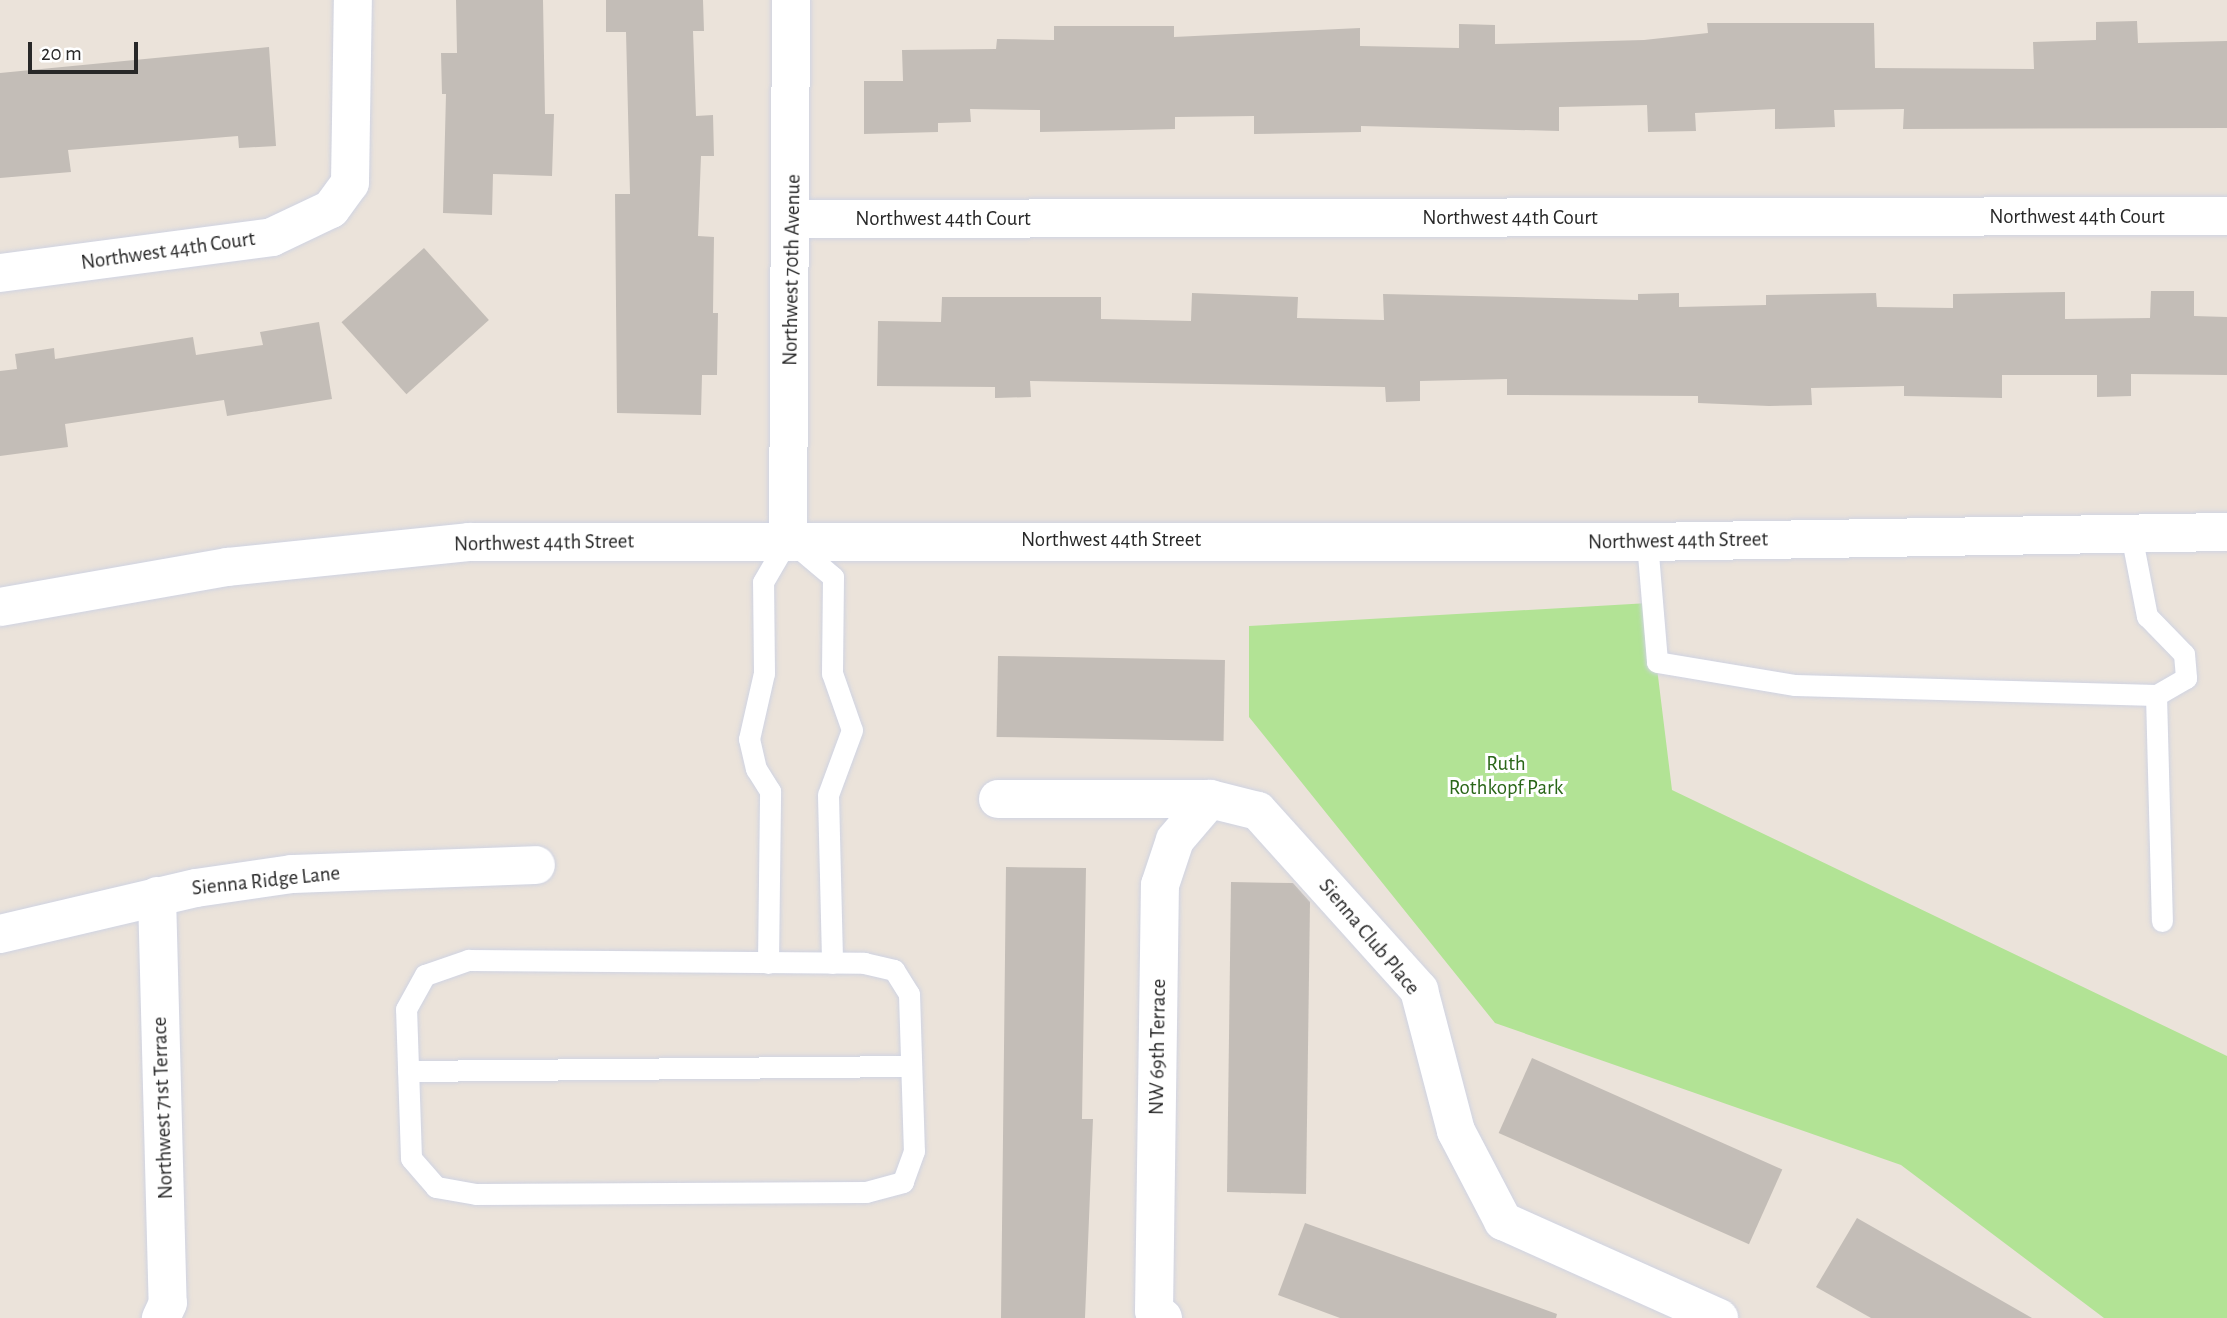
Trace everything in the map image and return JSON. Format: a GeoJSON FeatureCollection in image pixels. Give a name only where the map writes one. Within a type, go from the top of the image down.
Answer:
{"type":"FeatureCollection","features":[{"type":"Feature","properties":{"kind":"street","name":"Northwest 44th Court"},"geometry":{"type":"LineString","coordinates":[[0,273],[272,237],[331,209],[351,183],[353,0]]}},
{"type":"Feature","properties":{"kind":"street","name":"Northwest 70th Avenue"},"geometry":{"type":"LineString","coordinates":[[788,540],[793,219],[791,0]]}},
{"type":"Feature","properties":{"kind":"street","name":"Northwest 44th Court"},"geometry":{"type":"LineString","coordinates":[[793,219],[2227,216]]}},
{"type":"Feature","properties":{"kind":"street","name":"Northwest 44th Street"},"geometry":{"type":"LineString","coordinates":[[0,607],[228,567],[469,542],[1647,542],[2227,533]]}},
{"type":"Feature","properties":{"kind":"street","name":"Sienna Club Place"},"geometry":{"type":"LineString","coordinates":[[998,799],[1210,799],[1258,811],[1419,989],[1456,1131],[1503,1221],[1718,1318]]}},
{"type":"Feature","properties":{"kind":"street","name":"NW 69th Terrace"},"geometry":{"type":"LineString","coordinates":[[1158,1314],[1160,885],[1175,840],[1210,799]]}},
{"type":"Feature","properties":{"kind":"street","name":"Sienna Ridge Lane"},"geometry":{"type":"LineString","coordinates":[[0,934],[157,896],[292,874],[536,865]]}},
{"type":"Feature","properties":{"kind":"street","name":"Northwest 71st Terrace"},"geometry":{"type":"LineString","coordinates":[[157,896],[168,1303],[161,1318]]}},
{"type":"Feature","properties":{"kind":"lane"},"geometry":{"type":"LineString","coordinates":[[1647,542],[1657,662],[1796,685],[2156,695],[2186,678],[2184,654],[2147,615],[2131,534]]}},
{"type":"Feature","properties":{"kind":"lane"},"geometry":{"type":"LineString","coordinates":[[768,962],[770,791],[756,769],[749,739],[764,673],[763,582],[788,540],[833,577],[832,673],[852,730],[828,794],[832,962]]}},
{"type":"Feature","properties":{"kind":"lane"},"geometry":{"type":"LineString","coordinates":[[2156,695],[2162,921]]}},
{"type":"Feature","properties":{"kind":"lane"},"geometry":{"type":"LineString","coordinates":[[468,960],[832,962],[894,970],[909,994],[914,1151],[903,1182],[866,1192],[475,1194],[436,1187],[411,1158],[406,1009],[425,975],[468,960]]}},
{"type":"Feature","properties":{"kind":"lane"},"geometry":{"type":"LineString","coordinates":[[408,1071],[910,1066]]}},
{"type":"Feature","properties":{"kind":"green space","name":"Ruth Rothkopf Park"},"geometry":{"type":"Polygon","coordinates":[[[1649,603],[1672,790],[2227,1056],[2227,1318],[2104,1318],[1901,1165],[1495,1023],[1249,717],[1249,626],[1649,603]]]}},
{"type":"Feature","properties":{"kind":"building"},"geometry":{"type":"Polygon","coordinates":[[[456,0],[543,0],[545,114],[554,114],[552,176],[493,174],[492,215],[443,213],[446,94],[442,94],[441,53],[457,53],[456,0]]]}},
{"type":"Feature","properties":{"kind":"building"},"geometry":{"type":"Polygon","coordinates":[[[606,0],[703,0],[704,31],[693,31],[696,116],[713,115],[714,156],[701,156],[698,236],[714,237],[713,313],[718,313],[717,375],[702,375],[701,415],[617,413],[615,194],[630,194],[626,32],[606,32],[606,0]]]}},
{"type":"Feature","properties":{"kind":"building"},"geometry":{"type":"Polygon","coordinates":[[[2137,21],[2138,43],[2227,41],[2227,128],[1903,129],[1904,109],[1834,110],[1835,127],[1775,129],[1775,109],[1695,113],[1696,131],[1648,132],[1647,105],[1559,107],[1559,131],[1361,126],[1361,132],[1254,134],[1254,116],[1175,117],[1175,129],[1040,132],[1040,110],[970,109],[971,122],[938,123],[938,132],[864,134],[864,81],[903,81],[902,50],[996,49],[997,39],[1054,40],[1054,26],[1174,26],[1174,37],[1360,28],[1360,46],[1459,48],[1459,24],[1495,25],[1495,44],[1644,40],[1708,33],[1707,23],[1874,23],[1875,68],[2034,69],[2033,42],[2096,40],[2096,22],[2137,21]]]}},
{"type":"Feature","properties":{"kind":"building"},"geometry":{"type":"Polygon","coordinates":[[[269,47],[276,146],[239,148],[238,136],[68,150],[71,172],[0,178],[0,73],[269,47]]]}},
{"type":"Feature","properties":{"kind":"building"},"geometry":{"type":"Polygon","coordinates":[[[424,248],[489,320],[406,394],[342,322],[424,248]]]}},
{"type":"Feature","properties":{"kind":"building"},"geometry":{"type":"Polygon","coordinates":[[[2151,291],[2194,291],[2194,316],[2227,317],[2227,375],[2131,374],[2131,396],[2097,397],[2097,375],[2002,375],[2002,398],[1904,396],[1904,386],[1811,388],[1812,405],[1769,406],[1698,403],[1698,396],[1507,395],[1507,379],[1420,381],[1420,401],[1386,402],[1385,387],[1030,381],[1031,397],[995,398],[995,387],[877,386],[878,321],[941,322],[942,297],[1101,297],[1101,319],[1191,321],[1192,293],[1298,297],[1297,318],[1384,320],[1383,294],[1638,300],[1638,294],[1679,293],[1679,307],[1766,305],[1766,295],[1876,293],[1877,307],[1953,308],[1953,294],[2065,292],[2065,319],[2150,318],[2151,291]]]}},
{"type":"Feature","properties":{"kind":"building"},"geometry":{"type":"Polygon","coordinates":[[[319,322],[332,399],[227,416],[224,400],[65,424],[68,447],[0,456],[0,371],[17,369],[15,354],[54,348],[55,359],[193,337],[196,355],[263,345],[260,332],[319,322]]]}},
{"type":"Feature","properties":{"kind":"building"},"geometry":{"type":"Polygon","coordinates":[[[998,656],[1225,660],[1224,741],[997,737],[998,656]]]}},
{"type":"Feature","properties":{"kind":"building"},"geometry":{"type":"Polygon","coordinates":[[[1006,867],[1086,868],[1082,1119],[1093,1119],[1085,1318],[1001,1318],[1006,867]]]}},
{"type":"Feature","properties":{"kind":"building"},"geometry":{"type":"Polygon","coordinates":[[[1231,882],[1293,883],[1310,902],[1306,1194],[1227,1192],[1231,882]]]}},
{"type":"Feature","properties":{"kind":"building"},"geometry":{"type":"Polygon","coordinates":[[[1532,1058],[1782,1169],[1749,1244],[1499,1133],[1532,1058]]]}},
{"type":"Feature","properties":{"kind":"building"},"geometry":{"type":"Polygon","coordinates":[[[1857,1218],[2032,1318],[1871,1318],[1816,1287],[1857,1218]]]}},
{"type":"Feature","properties":{"kind":"building"},"geometry":{"type":"Polygon","coordinates":[[[1305,1223],[1557,1314],[1556,1318],[1340,1318],[1278,1295],[1305,1223]]]}}]}
